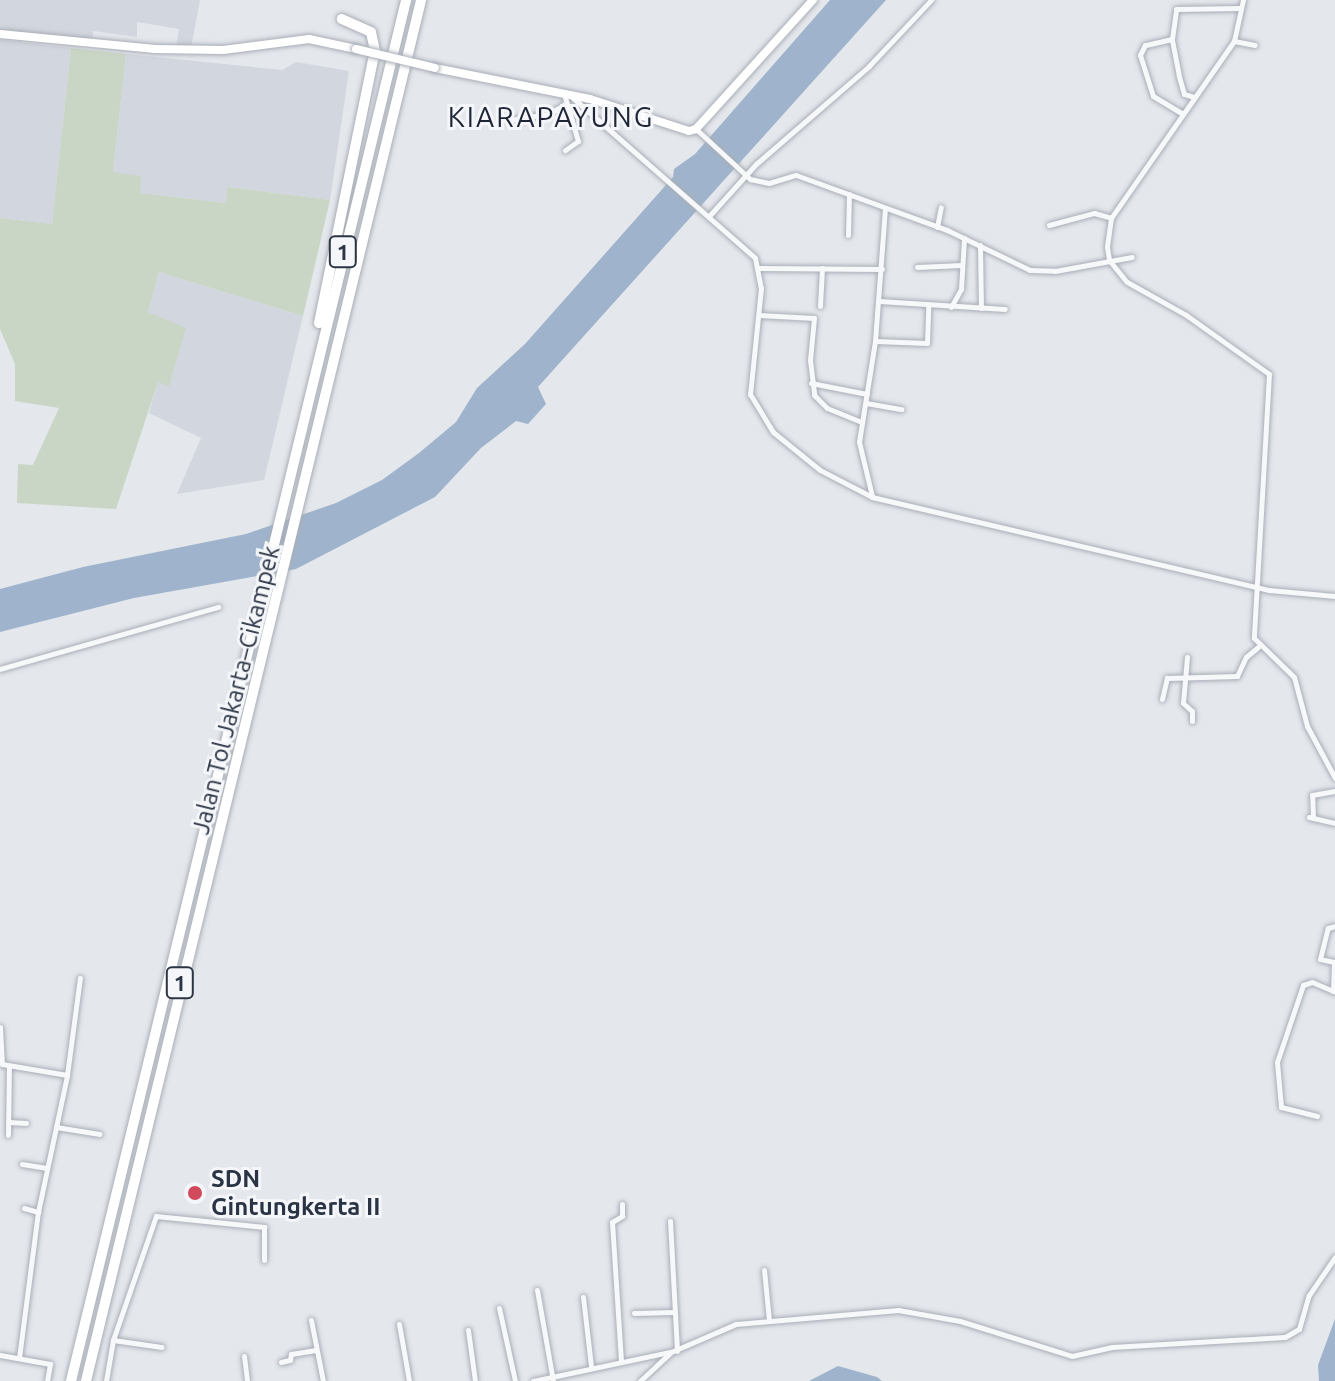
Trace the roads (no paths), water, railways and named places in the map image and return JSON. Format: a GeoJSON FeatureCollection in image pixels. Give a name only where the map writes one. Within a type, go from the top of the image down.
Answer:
{"type":"FeatureCollection","features":[{"type":"Feature","properties":{"kind":"highway","name":"Jalan Tol Jakarta–Cikampek"},"geometry":{"type":"LineString","coordinates":[[71,1381],[280,505],[406,0]]}},
{"type":"Feature","properties":{"kind":"highway","name":"Jalan Tol Jakarta–Cikampek"},"geometry":{"type":"LineString","coordinates":[[86,1381],[297,499],[421,0]]}},
{"type":"Feature","properties":{"kind":"highway"},"geometry":{"type":"LineString","coordinates":[[307,396],[331,250],[375,51],[371,32],[342,19]]}},
{"type":"Feature","properties":{"kind":"street"},"geometry":{"type":"LineString","coordinates":[[696,129],[813,0]]}},
{"type":"Feature","properties":{"kind":"street"},"geometry":{"type":"LineString","coordinates":[[710,215],[746,176],[869,66],[931,0]]}},
{"type":"Feature","properties":{"kind":"street"},"geometry":{"type":"LineString","coordinates":[[1243,0],[1234,41],[1181,113],[1111,218],[1109,260],[1127,282],[1186,315],[1269,374],[1253,622],[1258,647],[1284,662],[1294,677],[1307,726],[1335,778]]}},
{"type":"Feature","properties":{"kind":"street"},"geometry":{"type":"LineString","coordinates":[[1194,97],[1182,90],[1172,39],[1179,5],[1241,8]]}},
{"type":"Feature","properties":{"kind":"street"},"geometry":{"type":"LineString","coordinates":[[0,34],[155,49],[223,50],[309,39],[567,94],[674,128],[696,129],[746,176],[769,183],[796,175],[937,227],[1030,270],[1046,271],[1132,257]]}},
{"type":"Feature","properties":{"kind":"street"},"geometry":{"type":"LineString","coordinates":[[1172,39],[1145,45],[1140,55],[1153,96],[1181,113]]}},
{"type":"Feature","properties":{"kind":"street"},"geometry":{"type":"LineString","coordinates":[[1234,41],[1255,45]]}},
{"type":"Feature","properties":{"kind":"street"},"geometry":{"type":"LineString","coordinates":[[565,150],[578,141],[564,105],[567,94]]}},
{"type":"Feature","properties":{"kind":"street"},"geometry":{"type":"LineString","coordinates":[[567,94],[663,173],[752,254],[759,268],[759,315],[749,383],[760,418],[801,457],[872,497],[1256,585],[1335,596]]}},
{"type":"Feature","properties":{"kind":"street"},"geometry":{"type":"LineString","coordinates":[[510,120],[548,114],[564,105]]}},
{"type":"Feature","properties":{"kind":"street"},"geometry":{"type":"LineString","coordinates":[[848,235],[849,194]]}},
{"type":"Feature","properties":{"kind":"street"},"geometry":{"type":"LineString","coordinates":[[937,227],[941,207]]}},
{"type":"Feature","properties":{"kind":"street"},"geometry":{"type":"LineString","coordinates":[[872,497],[859,442],[875,341],[885,208]]}},
{"type":"Feature","properties":{"kind":"street"},"geometry":{"type":"LineString","coordinates":[[1049,225],[1094,213],[1111,218]]}},
{"type":"Feature","properties":{"kind":"street"},"geometry":{"type":"LineString","coordinates":[[951,307],[961,289],[964,238]]}},
{"type":"Feature","properties":{"kind":"street"},"geometry":{"type":"LineString","coordinates":[[980,245],[981,308]]}},
{"type":"Feature","properties":{"kind":"street"},"geometry":{"type":"LineString","coordinates":[[917,267],[962,265]]}},
{"type":"Feature","properties":{"kind":"street"},"geometry":{"type":"LineString","coordinates":[[759,268],[882,269]]}},
{"type":"Feature","properties":{"kind":"street"},"geometry":{"type":"LineString","coordinates":[[820,306],[822,268]]}},
{"type":"Feature","properties":{"kind":"street"},"geometry":{"type":"LineString","coordinates":[[879,301],[1005,309]]}},
{"type":"Feature","properties":{"kind":"street"},"geometry":{"type":"LineString","coordinates":[[875,341],[927,343],[928,305]]}},
{"type":"Feature","properties":{"kind":"street"},"geometry":{"type":"LineString","coordinates":[[759,315],[814,318],[811,383],[815,397],[827,408],[862,422]]}},
{"type":"Feature","properties":{"kind":"street"},"geometry":{"type":"LineString","coordinates":[[811,383],[867,394]]}},
{"type":"Feature","properties":{"kind":"street"},"geometry":{"type":"LineString","coordinates":[[866,403],[901,409]]}},
{"type":"Feature","properties":{"kind":"street"},"geometry":{"type":"LineString","coordinates":[[0,669],[218,607]]}},
{"type":"Feature","properties":{"kind":"street"},"geometry":{"type":"LineString","coordinates":[[1162,699],[1167,678],[1237,676],[1246,657],[1258,647]]}},
{"type":"Feature","properties":{"kind":"street"},"geometry":{"type":"LineString","coordinates":[[1187,657],[1183,703],[1192,711],[1192,721]]}},
{"type":"Feature","properties":{"kind":"street"},"geometry":{"type":"LineString","coordinates":[[1335,791],[1312,795],[1311,818],[1335,823]]}},
{"type":"Feature","properties":{"kind":"street"},"geometry":{"type":"LineString","coordinates":[[1317,1116],[1281,1107],[1277,1062],[1299,991],[1312,982],[1334,992],[1334,962],[1320,959],[1328,928],[1335,926]]}},
{"type":"Feature","properties":{"kind":"street"},"geometry":{"type":"LineString","coordinates":[[19,1358],[38,1212],[67,1075],[80,978]]}},
{"type":"Feature","properties":{"kind":"street"},"geometry":{"type":"LineString","coordinates":[[0,1027],[1,1061],[9,1066],[67,1075]]}},
{"type":"Feature","properties":{"kind":"street"},"geometry":{"type":"LineString","coordinates":[[8,1135],[9,1066]]}},
{"type":"Feature","properties":{"kind":"street"},"geometry":{"type":"LineString","coordinates":[[8,1122],[26,1123]]}},
{"type":"Feature","properties":{"kind":"street"},"geometry":{"type":"LineString","coordinates":[[56,1127],[99,1134]]}},
{"type":"Feature","properties":{"kind":"street"},"geometry":{"type":"LineString","coordinates":[[22,1164],[47,1168]]}},
{"type":"Feature","properties":{"kind":"street"},"geometry":{"type":"LineString","coordinates":[[621,1361],[612,1222],[622,1216],[622,1204]]}},
{"type":"Feature","properties":{"kind":"street"},"geometry":{"type":"LineString","coordinates":[[24,1208],[38,1212]]}},
{"type":"Feature","properties":{"kind":"street"},"geometry":{"type":"LineString","coordinates":[[106,1381],[113,1340],[156,1216],[264,1227],[264,1260]]}},
{"type":"Feature","properties":{"kind":"street"},"geometry":{"type":"LineString","coordinates":[[640,1381],[674,1352],[670,1221]]}},
{"type":"Feature","properties":{"kind":"street"},"geometry":{"type":"LineString","coordinates":[[533,1381],[591,1366],[674,1352],[736,1324],[898,1310],[932,1315],[1072,1356],[1112,1347],[1264,1341],[1296,1333],[1309,1295],[1335,1257]]}},
{"type":"Feature","properties":{"kind":"street"},"geometry":{"type":"LineString","coordinates":[[764,1270],[769,1320]]}},
{"type":"Feature","properties":{"kind":"street"},"geometry":{"type":"LineString","coordinates":[[537,1290],[552,1378]]}},
{"type":"Feature","properties":{"kind":"street"},"geometry":{"type":"LineString","coordinates":[[583,1297],[591,1366]]}},
{"type":"Feature","properties":{"kind":"street"},"geometry":{"type":"LineString","coordinates":[[499,1308],[515,1381]]}},
{"type":"Feature","properties":{"kind":"street"},"geometry":{"type":"LineString","coordinates":[[634,1313],[652,1316],[674,1312]]}},
{"type":"Feature","properties":{"kind":"street"},"geometry":{"type":"LineString","coordinates":[[311,1320],[323,1381]]}},
{"type":"Feature","properties":{"kind":"street"},"geometry":{"type":"LineString","coordinates":[[399,1324],[409,1381]]}},
{"type":"Feature","properties":{"kind":"street"},"geometry":{"type":"LineString","coordinates":[[468,1330],[475,1381]]}},
{"type":"Feature","properties":{"kind":"street"},"geometry":{"type":"LineString","coordinates":[[113,1340],[162,1347]]}},
{"type":"Feature","properties":{"kind":"street"},"geometry":{"type":"LineString","coordinates":[[281,1362],[291,1354],[316,1350]]}},
{"type":"Feature","properties":{"kind":"street"},"geometry":{"type":"LineString","coordinates":[[0,1355],[50,1364],[47,1381]]}},
{"type":"Feature","properties":{"kind":"street"},"geometry":{"type":"LineString","coordinates":[[244,1356],[247,1381]]}},
{"type":"Feature","properties":{"kind":"water"},"geometry":{"type":"Polygon","coordinates":[[[830,0],[886,0],[538,387],[546,404],[528,424],[516,421],[481,448],[435,497],[296,569],[134,598],[0,632],[0,589],[83,567],[246,534],[336,503],[382,480],[419,453],[456,422],[477,388],[525,344],[673,177],[674,169],[695,154],[830,0]]]}},
{"type":"Feature","properties":{"kind":"water"},"geometry":{"type":"Polygon","coordinates":[[[1335,1319],[1335,1381],[1319,1381],[1318,1365],[1335,1319]]]}},
{"type":"Feature","properties":{"kind":"water"},"geometry":{"type":"Polygon","coordinates":[[[838,1366],[877,1377],[882,1381],[809,1381],[838,1366]]]}},
{"type":"Feature","properties":{"kind":"place","name":"SDN Gintungkerta II"},"geometry":{"type":"Point","coordinates":[195,1193]}},
{"type":"Feature","properties":{"kind":"district","name":"KIARAPAYUNG"},"geometry":{"type":"Point","coordinates":[551,117]}}]}
